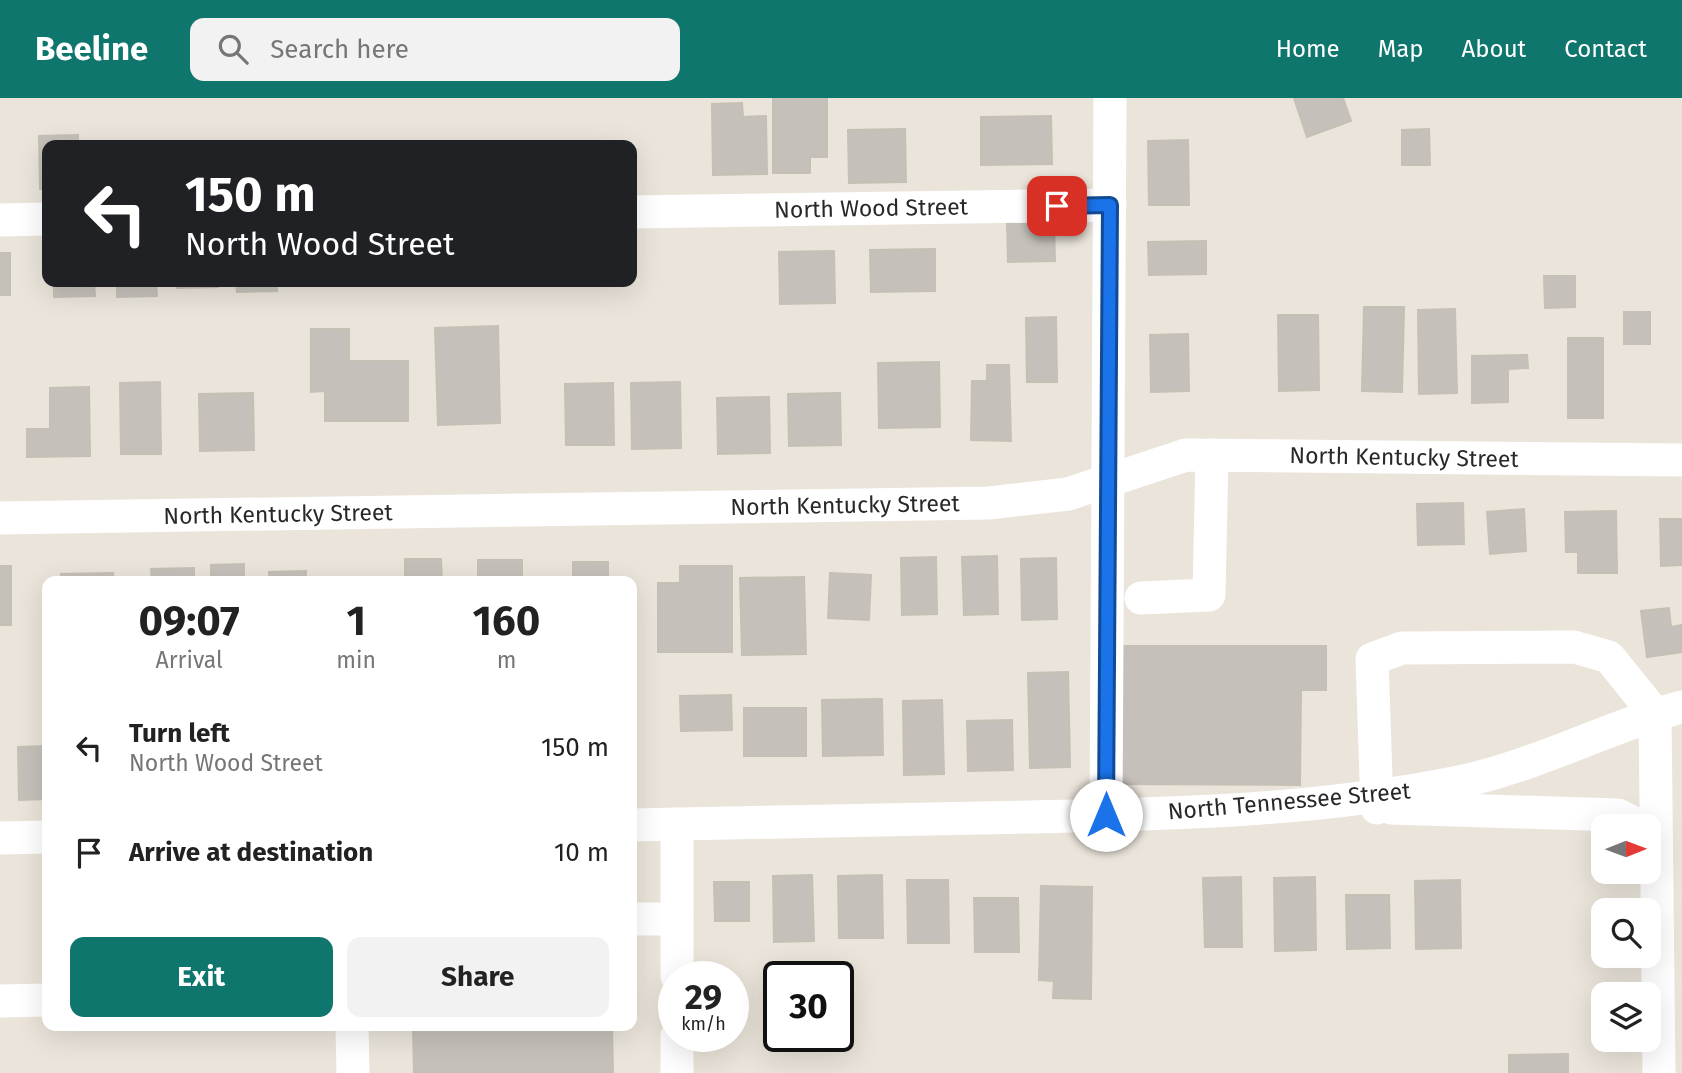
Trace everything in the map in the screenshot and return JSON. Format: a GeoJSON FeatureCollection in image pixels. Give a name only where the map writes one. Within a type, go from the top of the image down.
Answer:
{"type":"FeatureCollection","features":[{"type":"Feature","properties":{"kind":"street"},"geometry":{"type":"LineString","coordinates":[[1106,815],[1110,98]]}},
{"type":"Feature","properties":{"kind":"street","name":"North Wood Street"},"geometry":{"type":"LineString","coordinates":[[637,212],[1110,205]]}},
{"type":"Feature","properties":{"kind":"street"},"geometry":{"type":"LineString","coordinates":[[0,220],[42,219]]}},
{"type":"Feature","properties":{"kind":"street","name":"North Kentucky Street"},"geometry":{"type":"LineString","coordinates":[[0,518],[989,503],[1068,494],[1107,482],[1150,464],[1186,455],[1682,460]]}},
{"type":"Feature","properties":{"kind":"street"},"geometry":{"type":"LineString","coordinates":[[1141,598],[1209,595],[1212,455]]}},
{"type":"Feature","properties":{"kind":"street"},"geometry":{"type":"LineString","coordinates":[[1599,814],[1377,802],[1371,659],[1402,648],[1574,647],[1609,657],[1669,710],[1652,814]]}},
{"type":"Feature","properties":{"kind":"street","name":"North Tennessee Street"},"geometry":{"type":"LineString","coordinates":[[637,825],[1106,815],[1377,802],[1462,782],[1544,757],[1669,710]]}},
{"type":"Feature","properties":{"kind":"street"},"geometry":{"type":"LineString","coordinates":[[677,824],[677,961]]}},
{"type":"Feature","properties":{"kind":"street"},"geometry":{"type":"LineString","coordinates":[[0,838],[42,837]]}},
{"type":"Feature","properties":{"kind":"street"},"geometry":{"type":"LineString","coordinates":[[1655,884],[1669,991],[1659,1073]]}},
{"type":"Feature","properties":{"kind":"street"},"geometry":{"type":"LineString","coordinates":[[637,919],[677,919]]}},
{"type":"Feature","properties":{"kind":"street"},"geometry":{"type":"LineString","coordinates":[[0,1001],[42,1000]]}},
{"type":"Feature","properties":{"kind":"street"},"geometry":{"type":"LineString","coordinates":[[352,1031],[353,1073]]}},
{"type":"Feature","properties":{"kind":"street"},"geometry":{"type":"LineString","coordinates":[[677,1052],[677,1073]]}},
{"type":"Feature","properties":{"kind":"building"},"geometry":{"type":"Polygon","coordinates":[[[773,98],[827,98],[827,157],[810,157],[810,173],[773,173],[773,98]]]}},
{"type":"Feature","properties":{"kind":"building"},"geometry":{"type":"Polygon","coordinates":[[[1294,98],[1343,98],[1351,121],[1307,137],[1294,98]]]}},
{"type":"Feature","properties":{"kind":"building"},"geometry":{"type":"Polygon","coordinates":[[[742,103],[743,117],[766,116],[767,174],[713,175],[712,104],[742,103]]]}},
{"type":"Feature","properties":{"kind":"building"},"geometry":{"type":"Polygon","coordinates":[[[1051,116],[1052,164],[981,165],[981,117],[1051,116]]]}},
{"type":"Feature","properties":{"kind":"building"},"geometry":{"type":"Polygon","coordinates":[[[905,129],[906,182],[849,183],[848,130],[905,129]]]}},
{"type":"Feature","properties":{"kind":"building"},"geometry":{"type":"Polygon","coordinates":[[[1429,129],[1430,165],[1402,165],[1402,130],[1429,129]]]}},
{"type":"Feature","properties":{"kind":"building"},"geometry":{"type":"Polygon","coordinates":[[[78,135],[78,140],[42,140],[42,189],[40,189],[39,136],[78,135]]]}},
{"type":"Feature","properties":{"kind":"building"},"geometry":{"type":"Polygon","coordinates":[[[1188,140],[1189,205],[1149,205],[1148,141],[1188,140]]]}},
{"type":"Feature","properties":{"kind":"building"},"geometry":{"type":"Polygon","coordinates":[[[1007,222],[1054,222],[1055,261],[1008,262],[1007,222]]]}},
{"type":"Feature","properties":{"kind":"building"},"geometry":{"type":"Polygon","coordinates":[[[1206,241],[1206,274],[1149,275],[1148,242],[1206,241]]]}},
{"type":"Feature","properties":{"kind":"building"},"geometry":{"type":"Polygon","coordinates":[[[935,249],[935,291],[871,292],[870,250],[935,249]]]}},
{"type":"Feature","properties":{"kind":"building"},"geometry":{"type":"Polygon","coordinates":[[[834,251],[835,303],[780,304],[779,252],[834,251]]]}},
{"type":"Feature","properties":{"kind":"building"},"geometry":{"type":"Polygon","coordinates":[[[0,253],[10,253],[10,295],[0,295],[0,253]]]}},
{"type":"Feature","properties":{"kind":"building"},"geometry":{"type":"Polygon","coordinates":[[[1544,276],[1575,276],[1575,307],[1545,308],[1544,276]]]}},
{"type":"Feature","properties":{"kind":"building"},"geometry":{"type":"Polygon","coordinates":[[[54,287],[94,287],[95,296],[54,297],[54,287]]]}},
{"type":"Feature","properties":{"kind":"building"},"geometry":{"type":"Polygon","coordinates":[[[117,287],[156,287],[157,296],[117,297],[117,287]]]}},
{"type":"Feature","properties":{"kind":"building"},"geometry":{"type":"Polygon","coordinates":[[[236,287],[277,287],[277,291],[237,292],[236,287]]]}},
{"type":"Feature","properties":{"kind":"building"},"geometry":{"type":"Polygon","coordinates":[[[1364,307],[1404,307],[1402,392],[1362,391],[1364,307]]]}},
{"type":"Feature","properties":{"kind":"building"},"geometry":{"type":"Polygon","coordinates":[[[1455,309],[1457,393],[1419,394],[1418,310],[1455,309]]]}},
{"type":"Feature","properties":{"kind":"building"},"geometry":{"type":"Polygon","coordinates":[[[1624,312],[1650,312],[1650,344],[1624,344],[1624,312]]]}},
{"type":"Feature","properties":{"kind":"building"},"geometry":{"type":"Polygon","coordinates":[[[1278,315],[1318,315],[1319,390],[1279,391],[1278,315]]]}},
{"type":"Feature","properties":{"kind":"building"},"geometry":{"type":"Polygon","coordinates":[[[1056,317],[1057,382],[1027,382],[1026,318],[1056,317]]]}},
{"type":"Feature","properties":{"kind":"building"},"geometry":{"type":"Polygon","coordinates":[[[498,326],[500,423],[438,425],[435,328],[498,326]]]}},
{"type":"Feature","properties":{"kind":"building"},"geometry":{"type":"Polygon","coordinates":[[[311,329],[349,329],[349,361],[408,361],[408,421],[325,421],[325,391],[311,392],[311,329]]]}},
{"type":"Feature","properties":{"kind":"building"},"geometry":{"type":"Polygon","coordinates":[[[1188,334],[1189,391],[1151,392],[1150,335],[1188,334]]]}},
{"type":"Feature","properties":{"kind":"building"},"geometry":{"type":"Polygon","coordinates":[[[1568,338],[1603,338],[1603,418],[1568,418],[1568,338]]]}},
{"type":"Feature","properties":{"kind":"building"},"geometry":{"type":"Polygon","coordinates":[[[1527,355],[1528,368],[1508,369],[1508,402],[1472,403],[1472,356],[1527,355]]]}},
{"type":"Feature","properties":{"kind":"building"},"geometry":{"type":"Polygon","coordinates":[[[939,362],[940,427],[879,428],[878,363],[939,362]]]}},
{"type":"Feature","properties":{"kind":"building"},"geometry":{"type":"Polygon","coordinates":[[[987,365],[1009,365],[1011,441],[971,440],[972,381],[987,381],[987,365]]]}},
{"type":"Feature","properties":{"kind":"building"},"geometry":{"type":"Polygon","coordinates":[[[160,382],[161,454],[121,454],[120,383],[160,382]]]}},
{"type":"Feature","properties":{"kind":"building"},"geometry":{"type":"Polygon","coordinates":[[[680,382],[681,448],[632,449],[631,383],[680,382]]]}},
{"type":"Feature","properties":{"kind":"building"},"geometry":{"type":"Polygon","coordinates":[[[613,383],[614,445],[566,445],[565,384],[613,383]]]}},
{"type":"Feature","properties":{"kind":"building"},"geometry":{"type":"Polygon","coordinates":[[[89,387],[90,456],[27,457],[27,429],[50,429],[50,388],[89,387]]]}},
{"type":"Feature","properties":{"kind":"building"},"geometry":{"type":"Polygon","coordinates":[[[253,393],[254,450],[200,451],[199,394],[253,393]]]}},
{"type":"Feature","properties":{"kind":"building"},"geometry":{"type":"Polygon","coordinates":[[[840,393],[841,445],[789,446],[788,394],[840,393]]]}},
{"type":"Feature","properties":{"kind":"building"},"geometry":{"type":"Polygon","coordinates":[[[769,397],[770,453],[718,454],[717,398],[769,397]]]}},
{"type":"Feature","properties":{"kind":"building"},"geometry":{"type":"Polygon","coordinates":[[[1463,503],[1464,544],[1418,545],[1417,504],[1463,503]]]}},
{"type":"Feature","properties":{"kind":"building"},"geometry":{"type":"Polygon","coordinates":[[[1524,509],[1526,551],[1490,554],[1487,512],[1524,509]]]}},
{"type":"Feature","properties":{"kind":"building"},"geometry":{"type":"Polygon","coordinates":[[[1616,511],[1617,573],[1578,573],[1578,552],[1566,552],[1565,512],[1616,511]]]}},
{"type":"Feature","properties":{"kind":"building"},"geometry":{"type":"Polygon","coordinates":[[[1660,519],[1682,519],[1682,565],[1661,566],[1660,519]]]}},
{"type":"Feature","properties":{"kind":"building"},"geometry":{"type":"Polygon","coordinates":[[[997,556],[998,614],[964,615],[962,557],[997,556]]]}},
{"type":"Feature","properties":{"kind":"building"},"geometry":{"type":"Polygon","coordinates":[[[936,557],[937,614],[902,615],[901,558],[936,557]]]}},
{"type":"Feature","properties":{"kind":"building"},"geometry":{"type":"Polygon","coordinates":[[[1056,558],[1057,619],[1022,620],[1021,559],[1056,558]]]}},
{"type":"Feature","properties":{"kind":"building"},"geometry":{"type":"Polygon","coordinates":[[[405,559],[441,559],[442,576],[405,576],[405,559]]]}},
{"type":"Feature","properties":{"kind":"building"},"geometry":{"type":"Polygon","coordinates":[[[478,560],[522,560],[522,576],[478,576],[478,560]]]}},
{"type":"Feature","properties":{"kind":"building"},"geometry":{"type":"Polygon","coordinates":[[[573,562],[608,562],[608,576],[573,576],[573,562]]]}},
{"type":"Feature","properties":{"kind":"building"},"geometry":{"type":"Polygon","coordinates":[[[244,564],[244,576],[211,576],[211,565],[244,564]]]}},
{"type":"Feature","properties":{"kind":"building"},"geometry":{"type":"Polygon","coordinates":[[[0,566],[11,566],[11,625],[0,625],[0,566]]]}},
{"type":"Feature","properties":{"kind":"building"},"geometry":{"type":"Polygon","coordinates":[[[680,566],[732,566],[732,652],[658,652],[658,583],[680,583],[680,566]]]}},
{"type":"Feature","properties":{"kind":"building"},"geometry":{"type":"Polygon","coordinates":[[[194,568],[194,576],[152,576],[151,569],[194,568]]]}},
{"type":"Feature","properties":{"kind":"building"},"geometry":{"type":"Polygon","coordinates":[[[306,571],[306,576],[269,576],[269,572],[306,571]]]}},
{"type":"Feature","properties":{"kind":"building"},"geometry":{"type":"Polygon","coordinates":[[[113,573],[113,576],[61,576],[113,573]]]}},
{"type":"Feature","properties":{"kind":"building"},"geometry":{"type":"Polygon","coordinates":[[[830,573],[871,575],[869,620],[828,618],[830,573]]]}},
{"type":"Feature","properties":{"kind":"building"},"geometry":{"type":"Polygon","coordinates":[[[804,577],[806,654],[742,655],[740,578],[804,577]]]}},
{"type":"Feature","properties":{"kind":"building"},"geometry":{"type":"Polygon","coordinates":[[[1669,608],[1671,627],[1682,625],[1682,652],[1647,657],[1641,611],[1669,608]]]}},
{"type":"Feature","properties":{"kind":"building"},"geometry":{"type":"Polygon","coordinates":[[[1120,646],[1326,646],[1326,690],[1301,690],[1300,785],[1119,784],[1120,646]]]}},
{"type":"Feature","properties":{"kind":"building"},"geometry":{"type":"Polygon","coordinates":[[[1068,672],[1070,767],[1030,768],[1028,673],[1068,672]]]}},
{"type":"Feature","properties":{"kind":"building"},"geometry":{"type":"Polygon","coordinates":[[[731,695],[732,730],[681,731],[680,696],[731,695]]]}},
{"type":"Feature","properties":{"kind":"building"},"geometry":{"type":"Polygon","coordinates":[[[882,699],[883,755],[823,756],[822,700],[882,699]]]}},
{"type":"Feature","properties":{"kind":"building"},"geometry":{"type":"Polygon","coordinates":[[[942,700],[944,774],[904,775],[903,701],[942,700]]]}},
{"type":"Feature","properties":{"kind":"building"},"geometry":{"type":"Polygon","coordinates":[[[744,708],[806,708],[806,756],[744,756],[744,708]]]}},
{"type":"Feature","properties":{"kind":"building"},"geometry":{"type":"Polygon","coordinates":[[[1012,720],[1013,770],[968,771],[967,721],[1012,720]]]}},
{"type":"Feature","properties":{"kind":"building"},"geometry":{"type":"Polygon","coordinates":[[[42,746],[42,799],[19,800],[18,747],[42,746]]]}},
{"type":"Feature","properties":{"kind":"building"},"geometry":{"type":"Polygon","coordinates":[[[812,875],[814,941],[774,942],[773,876],[812,875]]]}},
{"type":"Feature","properties":{"kind":"building"},"geometry":{"type":"Polygon","coordinates":[[[882,875],[883,938],[839,938],[838,876],[882,875]]]}},
{"type":"Feature","properties":{"kind":"building"},"geometry":{"type":"Polygon","coordinates":[[[1241,877],[1242,947],[1205,947],[1203,878],[1241,877]]]}},
{"type":"Feature","properties":{"kind":"building"},"geometry":{"type":"Polygon","coordinates":[[[1315,877],[1316,950],[1275,951],[1274,878],[1315,877]]]}},
{"type":"Feature","properties":{"kind":"building"},"geometry":{"type":"Polygon","coordinates":[[[907,880],[948,880],[949,943],[908,943],[907,880]]]}},
{"type":"Feature","properties":{"kind":"building"},"geometry":{"type":"Polygon","coordinates":[[[1460,880],[1461,948],[1416,949],[1415,881],[1460,880]]]}},
{"type":"Feature","properties":{"kind":"building"},"geometry":{"type":"Polygon","coordinates":[[[714,882],[749,882],[749,921],[715,921],[714,882]]]}},
{"type":"Feature","properties":{"kind":"building"},"geometry":{"type":"Polygon","coordinates":[[[1041,886],[1092,887],[1091,999],[1053,998],[1054,981],[1039,980],[1041,886]]]}},
{"type":"Feature","properties":{"kind":"building"},"geometry":{"type":"Polygon","coordinates":[[[1346,895],[1389,895],[1390,948],[1347,949],[1346,895]]]}},
{"type":"Feature","properties":{"kind":"building"},"geometry":{"type":"Polygon","coordinates":[[[974,898],[1018,898],[1019,952],[975,952],[974,898]]]}},
{"type":"Feature","properties":{"kind":"building"},"geometry":{"type":"Polygon","coordinates":[[[413,1031],[612,1031],[613,1073],[414,1073],[413,1031]]]}},
{"type":"Feature","properties":{"kind":"building"},"geometry":{"type":"Polygon","coordinates":[[[1568,1054],[1568,1073],[1509,1073],[1509,1055],[1568,1054]]]}},
{"type":"Feature","properties":{"kind":"route"},"geometry":{"type":"LineString","coordinates":[[1057,206],[1110,205],[1106,815]]}}]}
